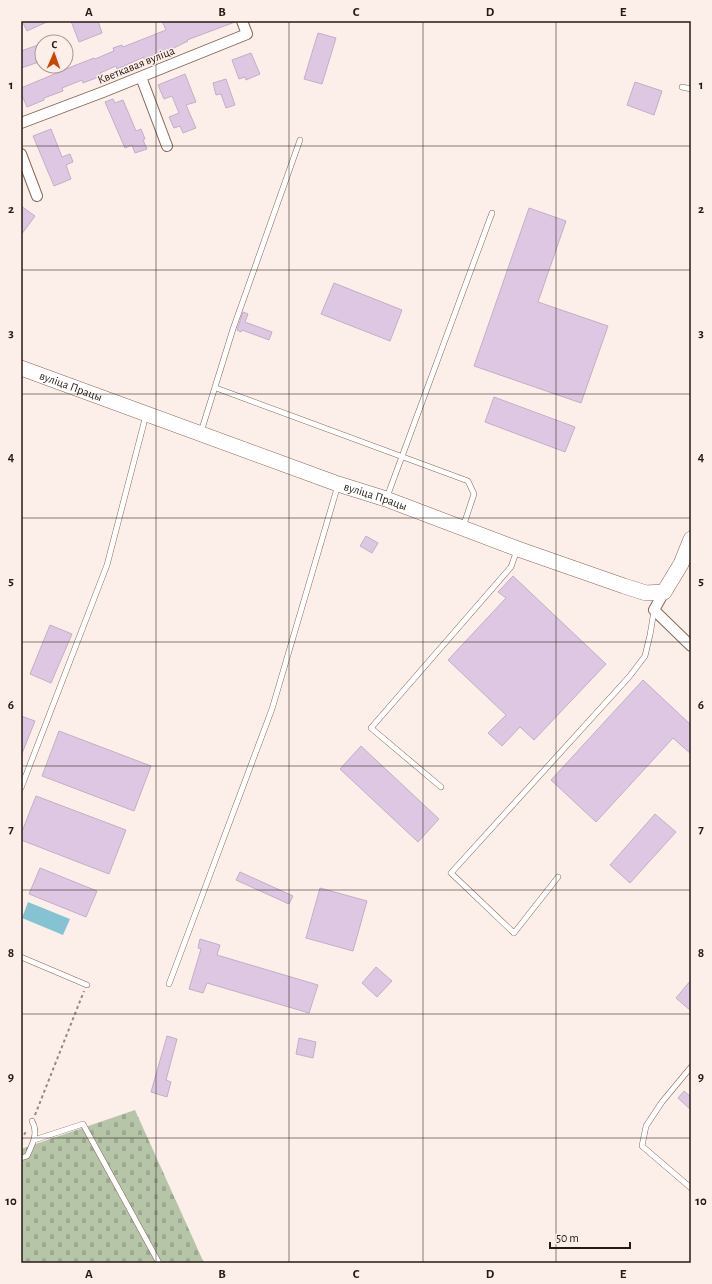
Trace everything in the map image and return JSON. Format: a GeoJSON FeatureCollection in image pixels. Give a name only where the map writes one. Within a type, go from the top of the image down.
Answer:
{"type":"FeatureCollection","features":[{"type":"Feature","properties":{"kind":"street","name":"Кветкавая вуліца"},"geometry":{"type":"LineString","coordinates":[[21,123],[247,34],[242,21]]}},
{"type":"Feature","properties":{"kind":"street"},"geometry":{"type":"LineString","coordinates":[[141,77],[167,146]]}},
{"type":"Feature","properties":{"kind":"street"},"geometry":{"type":"LineString","coordinates":[[21,154],[36,196]]}},
{"type":"Feature","properties":{"kind":"street","name":"вуліца Працы"},"geometry":{"type":"LineString","coordinates":[[21,368],[338,484],[386,499],[518,549],[624,586],[646,593],[664,592]]}},
{"type":"Feature","properties":{"kind":"street"},"geometry":{"type":"LineString","coordinates":[[691,539],[681,564],[654,610],[691,646]]}},
{"type":"Feature","properties":{"kind":"lane"},"geometry":{"type":"LineString","coordinates":[[682,87],[691,89]]}},
{"type":"Feature","properties":{"kind":"lane"},"geometry":{"type":"LineString","coordinates":[[201,433],[233,329],[300,140]]}},
{"type":"Feature","properties":{"kind":"lane"},"geometry":{"type":"LineString","coordinates":[[386,499],[492,213]]}},
{"type":"Feature","properties":{"kind":"lane"},"geometry":{"type":"LineString","coordinates":[[216,388],[468,482],[474,494],[462,528]]}},
{"type":"Feature","properties":{"kind":"lane"},"geometry":{"type":"LineString","coordinates":[[21,788],[107,565],[147,414]]}},
{"type":"Feature","properties":{"kind":"lane"},"geometry":{"type":"LineString","coordinates":[[169,984],[272,709],[338,484]]}},
{"type":"Feature","properties":{"kind":"lane"},"geometry":{"type":"LineString","coordinates":[[441,787],[371,728],[511,567],[518,549]]}},
{"type":"Feature","properties":{"kind":"lane"},"geometry":{"type":"LineString","coordinates":[[558,877],[514,933],[451,873],[629,677],[645,656],[654,610]]}},
{"type":"Feature","properties":{"kind":"lane"},"geometry":{"type":"LineString","coordinates":[[21,957],[87,985]]}},
{"type":"Feature","properties":{"kind":"lane"},"geometry":{"type":"LineString","coordinates":[[691,1067],[662,1102],[646,1126],[642,1146],[691,1188]]}},
{"type":"Feature","properties":{"kind":"lane"},"geometry":{"type":"LineString","coordinates":[[21,1158],[27,1156],[34,1140],[35,1126],[32,1122]]}},
{"type":"Feature","properties":{"kind":"lane"},"geometry":{"type":"LineString","coordinates":[[34,1140],[83,1124],[159,1263]]}},
{"type":"Feature","properties":{"kind":"path"},"geometry":{"type":"LineString","coordinates":[[21,1140],[32,1122],[87,985]]}},
{"type":"Feature","properties":{"kind":"green space"},"geometry":{"type":"Polygon","coordinates":[[[135,1110],[204,1263],[21,1263],[21,1149],[135,1110]]]}},
{"type":"Feature","properties":{"kind":"water"},"geometry":{"type":"Polygon","coordinates":[[[28,902],[70,919],[63,935],[22,918],[28,902]]]}},
{"type":"Feature","properties":{"kind":"building"},"geometry":{"type":"Polygon","coordinates":[[[22,21],[49,21],[27,31],[22,21]]]}},
{"type":"Feature","properties":{"kind":"building"},"geometry":{"type":"Polygon","coordinates":[[[71,21],[98,21],[102,33],[79,42],[71,21]]]}},
{"type":"Feature","properties":{"kind":"building"},"geometry":{"type":"Polygon","coordinates":[[[162,21],[235,22],[187,40],[188,41],[174,48],[144,59],[144,57],[117,69],[116,66],[100,73],[101,76],[83,83],[82,80],[62,88],[63,91],[44,98],[44,100],[27,107],[21,93],[21,88],[54,74],[74,74],[74,66],[114,51],[113,48],[122,45],[123,47],[166,30],[162,21]]]}},
{"type":"Feature","properties":{"kind":"building"},"geometry":{"type":"Polygon","coordinates":[[[318,33],[336,38],[322,84],[304,79],[318,33]]]}},
{"type":"Feature","properties":{"kind":"building"},"geometry":{"type":"Polygon","coordinates":[[[34,46],[34,64],[21,68],[21,51],[34,46]]]}},
{"type":"Feature","properties":{"kind":"building"},"geometry":{"type":"Polygon","coordinates":[[[251,53],[260,74],[246,80],[245,77],[239,79],[232,60],[251,53]]]}},
{"type":"Feature","properties":{"kind":"building"},"geometry":{"type":"Polygon","coordinates":[[[185,74],[196,102],[186,105],[196,128],[183,133],[180,126],[174,128],[169,117],[179,113],[172,96],[164,99],[158,85],[185,74]]]}},
{"type":"Feature","properties":{"kind":"building"},"geometry":{"type":"Polygon","coordinates":[[[226,79],[235,105],[226,108],[221,94],[216,95],[213,83],[226,79]]]}},
{"type":"Feature","properties":{"kind":"building"},"geometry":{"type":"Polygon","coordinates":[[[635,82],[662,91],[654,115],[627,105],[635,82]]]}},
{"type":"Feature","properties":{"kind":"building"},"geometry":{"type":"Polygon","coordinates":[[[113,99],[115,103],[123,100],[136,131],[141,129],[145,139],[143,140],[147,149],[135,153],[132,145],[125,148],[105,102],[113,99]]]}},
{"type":"Feature","properties":{"kind":"building"},"geometry":{"type":"Polygon","coordinates":[[[51,129],[62,157],[70,154],[73,162],[66,165],[71,179],[54,186],[33,136],[51,129]]]}},
{"type":"Feature","properties":{"kind":"building"},"geometry":{"type":"Polygon","coordinates":[[[21,206],[35,216],[21,235],[21,206]]]}},
{"type":"Feature","properties":{"kind":"building"},"geometry":{"type":"Polygon","coordinates":[[[529,208],[566,221],[538,302],[608,326],[581,403],[474,366],[529,208]]]}},
{"type":"Feature","properties":{"kind":"building"},"geometry":{"type":"Polygon","coordinates":[[[334,283],[402,310],[390,341],[321,314],[334,283]]]}},
{"type":"Feature","properties":{"kind":"building"},"geometry":{"type":"Polygon","coordinates":[[[243,312],[248,314],[245,322],[272,332],[269,340],[242,330],[241,332],[237,330],[243,312]]]}},
{"type":"Feature","properties":{"kind":"building"},"geometry":{"type":"Polygon","coordinates":[[[494,397],[575,427],[565,452],[485,422],[494,397]]]}},
{"type":"Feature","properties":{"kind":"building"},"geometry":{"type":"Polygon","coordinates":[[[366,536],[378,543],[372,553],[360,546],[366,536]]]}},
{"type":"Feature","properties":{"kind":"building"},"geometry":{"type":"Polygon","coordinates":[[[513,576],[606,664],[534,740],[520,727],[502,746],[488,733],[506,715],[448,660],[506,598],[498,592],[513,576]]]}},
{"type":"Feature","properties":{"kind":"building"},"geometry":{"type":"Polygon","coordinates":[[[50,625],[72,634],[51,683],[30,674],[50,625]]]}},
{"type":"Feature","properties":{"kind":"building"},"geometry":{"type":"Polygon","coordinates":[[[643,680],[691,725],[691,754],[673,738],[596,822],[551,780],[643,680]]]}},
{"type":"Feature","properties":{"kind":"building"},"geometry":{"type":"Polygon","coordinates":[[[21,716],[35,721],[21,756],[21,716]]]}},
{"type":"Feature","properties":{"kind":"building"},"geometry":{"type":"Polygon","coordinates":[[[59,731],[151,766],[134,811],[42,776],[59,731]]]}},
{"type":"Feature","properties":{"kind":"building"},"geometry":{"type":"Polygon","coordinates":[[[361,746],[439,819],[418,842],[340,769],[361,746]]]}},
{"type":"Feature","properties":{"kind":"building"},"geometry":{"type":"Polygon","coordinates":[[[36,796],[126,830],[109,874],[21,840],[21,834],[36,796]]]}},
{"type":"Feature","properties":{"kind":"building"},"geometry":{"type":"Polygon","coordinates":[[[655,814],[676,832],[630,883],[610,865],[655,814]]]}},
{"type":"Feature","properties":{"kind":"building"},"geometry":{"type":"Polygon","coordinates":[[[40,868],[97,891],[86,917],[29,894],[40,868]]]}},
{"type":"Feature","properties":{"kind":"building"},"geometry":{"type":"Polygon","coordinates":[[[240,872],[293,896],[289,904],[236,880],[240,872]]]}},
{"type":"Feature","properties":{"kind":"building"},"geometry":{"type":"Polygon","coordinates":[[[320,888],[367,901],[353,951],[306,938],[320,888]]]}},
{"type":"Feature","properties":{"kind":"building"},"geometry":{"type":"Polygon","coordinates":[[[200,939],[220,945],[217,955],[318,985],[309,1013],[207,983],[203,993],[189,989],[201,949],[198,948],[200,939]]]}},
{"type":"Feature","properties":{"kind":"building"},"geometry":{"type":"Polygon","coordinates":[[[376,967],[392,981],[377,997],[362,983],[376,967]]]}},
{"type":"Feature","properties":{"kind":"building"},"geometry":{"type":"Polygon","coordinates":[[[691,980],[691,1011],[676,998],[691,980]]]}},
{"type":"Feature","properties":{"kind":"building"},"geometry":{"type":"Polygon","coordinates":[[[167,1036],[177,1039],[166,1080],[171,1082],[167,1097],[151,1092],[167,1036]]]}},
{"type":"Feature","properties":{"kind":"building"},"geometry":{"type":"Polygon","coordinates":[[[299,1038],[316,1042],[313,1058],[296,1054],[299,1038]]]}},
{"type":"Feature","properties":{"kind":"building"},"geometry":{"type":"Polygon","coordinates":[[[684,1091],[691,1097],[691,1110],[678,1098],[684,1091]]]}}]}
